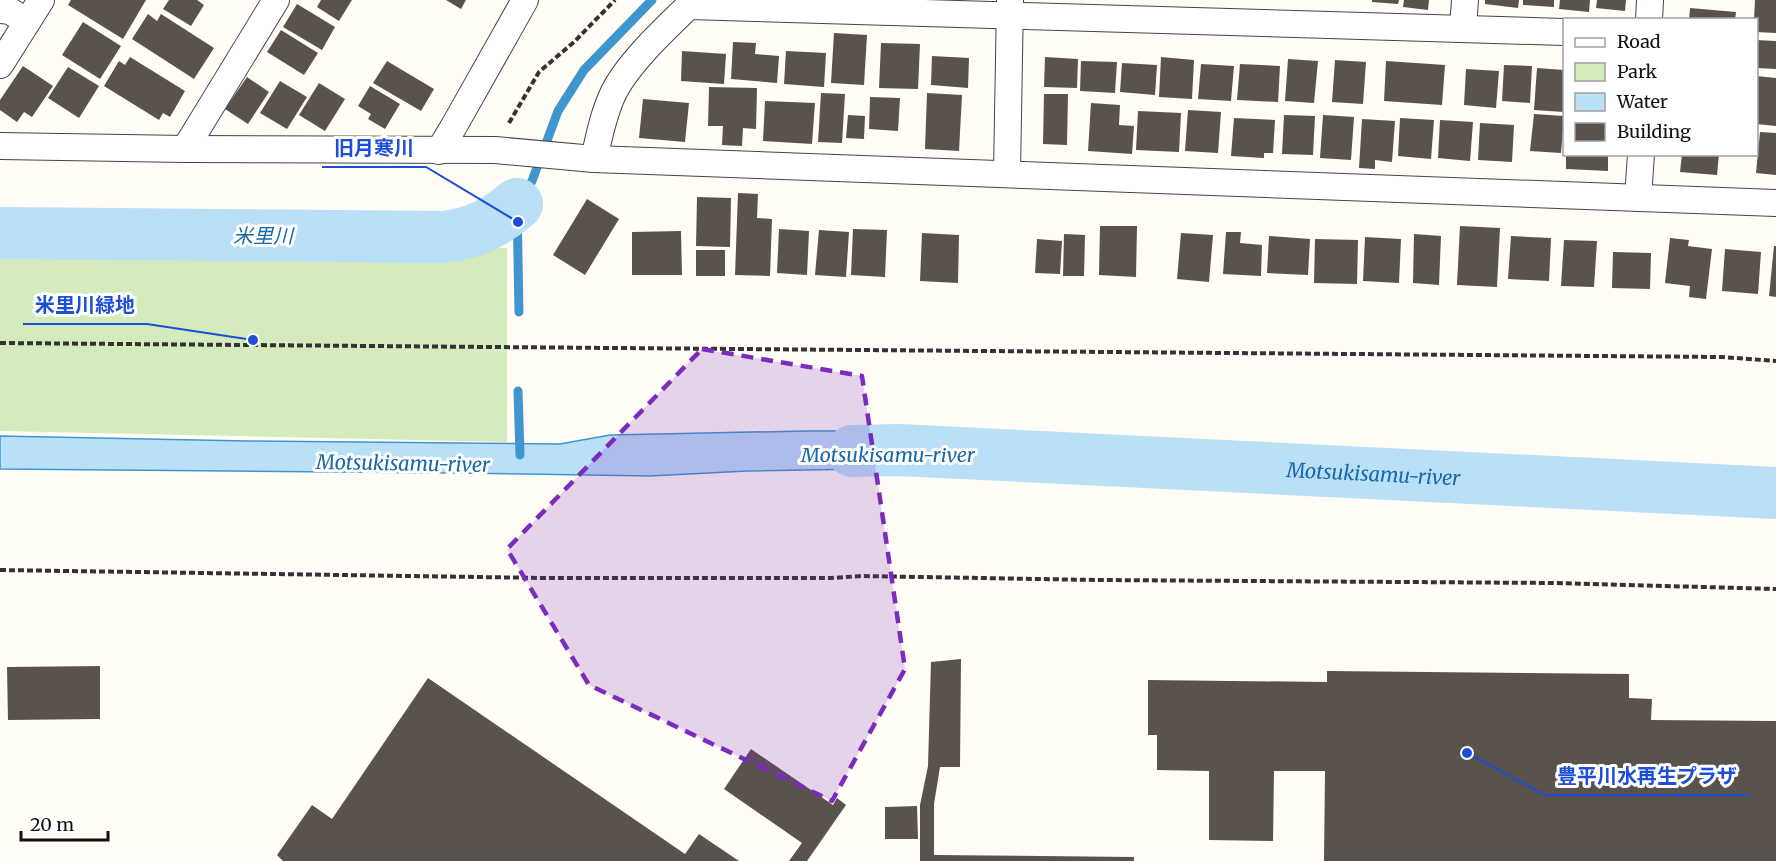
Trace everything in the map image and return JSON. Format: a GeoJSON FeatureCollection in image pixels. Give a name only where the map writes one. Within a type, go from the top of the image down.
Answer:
{"type":"FeatureCollection","features":[{"type":"Feature","properties":{"kind":"street"},"geometry":{"type":"LineString","coordinates":[[0,65],[41,0]]}},
{"type":"Feature","properties":{"kind":"street"},"geometry":{"type":"LineString","coordinates":[[185,149],[276,0]]}},
{"type":"Feature","properties":{"kind":"street"},"geometry":{"type":"LineString","coordinates":[[438,151],[525,0]]}},
{"type":"Feature","properties":{"kind":"street"},"geometry":{"type":"LineString","coordinates":[[1463,28],[1465,0]]}},
{"type":"Feature","properties":{"kind":"street"},"geometry":{"type":"LineString","coordinates":[[1649,18],[1650,0]]}},
{"type":"Feature","properties":{"kind":"street"},"geometry":{"type":"LineString","coordinates":[[585,158],[602,124],[613,94],[634,64],[692,3],[1010,7],[1563,32]]}},
{"type":"Feature","properties":{"kind":"street"},"geometry":{"type":"LineString","coordinates":[[1007,173],[1010,7]]}},
{"type":"Feature","properties":{"kind":"street"},"geometry":{"type":"LineString","coordinates":[[0,10],[10,11],[27,22]]}},
{"type":"Feature","properties":{"kind":"street"},"geometry":{"type":"LineString","coordinates":[[0,146],[495,150],[585,158],[1776,203]]}},
{"type":"Feature","properties":{"kind":"street"},"geometry":{"type":"LineString","coordinates":[[1638,198],[1641,156]]}},
{"type":"Feature","properties":{"kind":"path"},"geometry":{"type":"LineString","coordinates":[[495,150],[539,72],[574,42],[615,0]]}},
{"type":"Feature","properties":{"kind":"path"},"geometry":{"type":"LineString","coordinates":[[0,343],[1710,356],[1776,361]]}},
{"type":"Feature","properties":{"kind":"path"},"geometry":{"type":"LineString","coordinates":[[0,570],[545,578],[832,578],[861,576],[1776,588]]}},
{"type":"Feature","properties":{"kind":"highlighted area"},"geometry":{"type":"Polygon","coordinates":[[[702,349],[862,376],[905,669],[832,801],[589,685],[507,549],[702,349]]]}},
{"type":"Feature","properties":{"kind":"green space"},"geometry":{"type":"Polygon","coordinates":[[[0,246],[507,248],[507,442],[0,431],[0,246]]]}},
{"type":"Feature","properties":{"kind":"water"},"geometry":{"type":"Polygon","coordinates":[[[922,431],[923,468],[747,471],[650,476],[0,469],[0,436],[560,444],[610,435],[922,431]]]}},
{"type":"Feature","properties":{"kind":"building"},"geometry":{"type":"Polygon","coordinates":[[[71,0],[146,0],[123,39],[68,5],[71,0]]]}},
{"type":"Feature","properties":{"kind":"building"},"geometry":{"type":"Polygon","coordinates":[[[169,0],[197,0],[204,5],[191,26],[163,9],[169,0]]]}},
{"type":"Feature","properties":{"kind":"building"},"geometry":{"type":"Polygon","coordinates":[[[321,0],[352,0],[339,21],[317,7],[321,0]]]}},
{"type":"Feature","properties":{"kind":"building"},"geometry":{"type":"Polygon","coordinates":[[[446,0],[466,0],[461,9],[446,0]]]}},
{"type":"Feature","properties":{"kind":"building"},"geometry":{"type":"Polygon","coordinates":[[[1372,0],[1399,0],[1398,4],[1372,2],[1372,0]]]}},
{"type":"Feature","properties":{"kind":"building"},"geometry":{"type":"Polygon","coordinates":[[[1404,0],[1429,0],[1428,10],[1403,7],[1404,0]]]}},
{"type":"Feature","properties":{"kind":"building"},"geometry":{"type":"Polygon","coordinates":[[[1485,0],[1519,0],[1518,8],[1485,4],[1485,0]]]}},
{"type":"Feature","properties":{"kind":"building"},"geometry":{"type":"Polygon","coordinates":[[[1523,0],[1554,0],[1554,7],[1523,5],[1523,0]]]}},
{"type":"Feature","properties":{"kind":"building"},"geometry":{"type":"Polygon","coordinates":[[[1560,0],[1590,0],[1589,12],[1559,9],[1560,0]]]}},
{"type":"Feature","properties":{"kind":"building"},"geometry":{"type":"Polygon","coordinates":[[[1597,0],[1626,0],[1625,11],[1596,8],[1597,0]]]}},
{"type":"Feature","properties":{"kind":"building"},"geometry":{"type":"Polygon","coordinates":[[[1755,0],[1776,0],[1776,33],[1758,32],[1758,18],[1754,18],[1755,0]]]}},
{"type":"Feature","properties":{"kind":"building"},"geometry":{"type":"Polygon","coordinates":[[[297,4],[335,27],[322,50],[283,27],[297,4]]]}},
{"type":"Feature","properties":{"kind":"building"},"geometry":{"type":"Polygon","coordinates":[[[1690,8],[1736,12],[1735,18],[1689,18],[1690,8]]]}},
{"type":"Feature","properties":{"kind":"building"},"geometry":{"type":"Polygon","coordinates":[[[148,14],[157,21],[161,14],[214,48],[194,79],[132,39],[148,14]]]}},
{"type":"Feature","properties":{"kind":"building"},"geometry":{"type":"Polygon","coordinates":[[[83,22],[121,46],[100,79],[62,55],[83,22]]]}},
{"type":"Feature","properties":{"kind":"building"},"geometry":{"type":"Polygon","coordinates":[[[281,30],[318,53],[304,75],[267,52],[281,30]]]}},
{"type":"Feature","properties":{"kind":"building"},"geometry":{"type":"Polygon","coordinates":[[[834,33],[867,35],[864,85],[831,83],[834,33]]]}},
{"type":"Feature","properties":{"kind":"building"},"geometry":{"type":"Polygon","coordinates":[[[1758,40],[1776,41],[1776,69],[1758,68],[1758,40]]]}},
{"type":"Feature","properties":{"kind":"building"},"geometry":{"type":"Polygon","coordinates":[[[733,42],[756,43],[755,54],[779,56],[777,83],[731,79],[733,42]]]}},
{"type":"Feature","properties":{"kind":"building"},"geometry":{"type":"Polygon","coordinates":[[[881,43],[920,44],[918,89],[879,88],[881,43]]]}},
{"type":"Feature","properties":{"kind":"building"},"geometry":{"type":"Polygon","coordinates":[[[682,51],[726,54],[724,84],[681,81],[682,51]]]}},
{"type":"Feature","properties":{"kind":"building"},"geometry":{"type":"Polygon","coordinates":[[[786,51],[826,53],[824,87],[784,84],[786,51]]]}},
{"type":"Feature","properties":{"kind":"building"},"geometry":{"type":"Polygon","coordinates":[[[932,56],[969,58],[968,88],[931,85],[932,56]]]}},
{"type":"Feature","properties":{"kind":"building"},"geometry":{"type":"Polygon","coordinates":[[[130,57],[185,91],[170,117],[163,113],[159,120],[104,86],[119,61],[125,65],[130,57]]]}},
{"type":"Feature","properties":{"kind":"building"},"geometry":{"type":"Polygon","coordinates":[[[1045,57],[1078,59],[1077,88],[1044,87],[1045,57]]]}},
{"type":"Feature","properties":{"kind":"building"},"geometry":{"type":"Polygon","coordinates":[[[1161,57],[1194,60],[1192,99],[1159,97],[1161,57]]]}},
{"type":"Feature","properties":{"kind":"building"},"geometry":{"type":"Polygon","coordinates":[[[1288,59],[1318,61],[1314,103],[1285,101],[1288,59]]]}},
{"type":"Feature","properties":{"kind":"building"},"geometry":{"type":"Polygon","coordinates":[[[1335,60],[1366,62],[1363,104],[1332,102],[1335,60]]]}},
{"type":"Feature","properties":{"kind":"building"},"geometry":{"type":"Polygon","coordinates":[[[387,61],[434,89],[421,111],[373,83],[387,61]]]}},
{"type":"Feature","properties":{"kind":"building"},"geometry":{"type":"Polygon","coordinates":[[[1081,61],[1117,62],[1115,93],[1080,91],[1081,61]]]}},
{"type":"Feature","properties":{"kind":"building"},"geometry":{"type":"Polygon","coordinates":[[[1386,61],[1445,65],[1442,105],[1384,101],[1386,61]]]}},
{"type":"Feature","properties":{"kind":"building"},"geometry":{"type":"Polygon","coordinates":[[[1122,63],[1157,65],[1155,95],[1120,92],[1122,63]]]}},
{"type":"Feature","properties":{"kind":"building"},"geometry":{"type":"Polygon","coordinates":[[[1201,64],[1234,66],[1231,101],[1198,99],[1201,64]]]}},
{"type":"Feature","properties":{"kind":"building"},"geometry":{"type":"Polygon","coordinates":[[[1240,64],[1280,66],[1278,102],[1237,100],[1240,64]]]}},
{"type":"Feature","properties":{"kind":"building"},"geometry":{"type":"Polygon","coordinates":[[[1504,65],[1532,66],[1530,103],[1502,101],[1504,65]]]}},
{"type":"Feature","properties":{"kind":"building"},"geometry":{"type":"Polygon","coordinates":[[[23,66],[53,86],[32,117],[24,112],[17,122],[0,110],[0,100],[23,66]]]}},
{"type":"Feature","properties":{"kind":"building"},"geometry":{"type":"Polygon","coordinates":[[[68,67],[99,86],[79,118],[48,98],[68,67]]]}},
{"type":"Feature","properties":{"kind":"building"},"geometry":{"type":"Polygon","coordinates":[[[1537,68],[1563,70],[1563,112],[1534,110],[1537,68]]]}},
{"type":"Feature","properties":{"kind":"building"},"geometry":{"type":"Polygon","coordinates":[[[1466,69],[1499,71],[1496,108],[1464,105],[1466,69]]]}},
{"type":"Feature","properties":{"kind":"building"},"geometry":{"type":"Polygon","coordinates":[[[1758,76],[1776,78],[1776,126],[1758,124],[1758,76]]]}},
{"type":"Feature","properties":{"kind":"building"},"geometry":{"type":"Polygon","coordinates":[[[247,77],[269,92],[248,124],[225,109],[247,77]]]}},
{"type":"Feature","properties":{"kind":"building"},"geometry":{"type":"Polygon","coordinates":[[[280,81],[307,97],[287,129],[260,113],[280,81]]]}},
{"type":"Feature","properties":{"kind":"building"},"geometry":{"type":"Polygon","coordinates":[[[319,83],[345,99],[325,131],[299,115],[319,83]]]}},
{"type":"Feature","properties":{"kind":"building"},"geometry":{"type":"Polygon","coordinates":[[[370,86],[400,104],[385,129],[368,119],[371,114],[358,106],[370,86]]]}},
{"type":"Feature","properties":{"kind":"building"},"geometry":{"type":"Polygon","coordinates":[[[709,87],[757,88],[756,129],[743,128],[742,146],[722,145],[723,126],[708,126],[709,87]]]}},
{"type":"Feature","properties":{"kind":"building"},"geometry":{"type":"Polygon","coordinates":[[[821,93],[845,94],[842,143],[818,142],[821,93]]]}},
{"type":"Feature","properties":{"kind":"building"},"geometry":{"type":"Polygon","coordinates":[[[927,93],[962,95],[959,151],[925,149],[927,93]]]}},
{"type":"Feature","properties":{"kind":"building"},"geometry":{"type":"Polygon","coordinates":[[[1044,94],[1068,94],[1067,145],[1043,144],[1044,94]]]}},
{"type":"Feature","properties":{"kind":"building"},"geometry":{"type":"Polygon","coordinates":[[[870,97],[900,98],[898,131],[869,129],[870,97]]]}},
{"type":"Feature","properties":{"kind":"building"},"geometry":{"type":"Polygon","coordinates":[[[643,99],[689,103],[685,142],[639,138],[643,99]]]}},
{"type":"Feature","properties":{"kind":"building"},"geometry":{"type":"Polygon","coordinates":[[[765,101],[815,103],[812,144],[763,141],[765,101]]]}},
{"type":"Feature","properties":{"kind":"building"},"geometry":{"type":"Polygon","coordinates":[[[1091,103],[1120,105],[1119,125],[1134,126],[1132,154],[1088,151],[1091,103]]]}},
{"type":"Feature","properties":{"kind":"building"},"geometry":{"type":"Polygon","coordinates":[[[1188,110],[1221,112],[1218,153],[1185,151],[1188,110]]]}},
{"type":"Feature","properties":{"kind":"building"},"geometry":{"type":"Polygon","coordinates":[[[1138,111],[1181,113],[1179,152],[1136,150],[1138,111]]]}},
{"type":"Feature","properties":{"kind":"building"},"geometry":{"type":"Polygon","coordinates":[[[1534,114],[1563,116],[1561,153],[1530,151],[1534,114]]]}},
{"type":"Feature","properties":{"kind":"building"},"geometry":{"type":"Polygon","coordinates":[[[848,115],[865,116],[864,139],[846,138],[848,115]]]}},
{"type":"Feature","properties":{"kind":"building"},"geometry":{"type":"Polygon","coordinates":[[[1284,115],[1315,116],[1313,155],[1282,154],[1284,115]]]}},
{"type":"Feature","properties":{"kind":"building"},"geometry":{"type":"Polygon","coordinates":[[[1323,115],[1354,117],[1351,160],[1320,158],[1323,115]]]}},
{"type":"Feature","properties":{"kind":"building"},"geometry":{"type":"Polygon","coordinates":[[[1234,118],[1275,120],[1273,153],[1264,153],[1264,158],[1231,156],[1234,118]]]}},
{"type":"Feature","properties":{"kind":"building"},"geometry":{"type":"Polygon","coordinates":[[[1400,118],[1434,120],[1431,159],[1398,156],[1400,118]]]}},
{"type":"Feature","properties":{"kind":"building"},"geometry":{"type":"Polygon","coordinates":[[[1362,119],[1395,121],[1392,162],[1375,160],[1375,169],[1359,168],[1362,119]]]}},
{"type":"Feature","properties":{"kind":"building"},"geometry":{"type":"Polygon","coordinates":[[[1440,120],[1473,122],[1470,161],[1438,158],[1440,120]]]}},
{"type":"Feature","properties":{"kind":"building"},"geometry":{"type":"Polygon","coordinates":[[[1480,123],[1514,125],[1512,162],[1478,160],[1480,123]]]}},
{"type":"Feature","properties":{"kind":"building"},"geometry":{"type":"Polygon","coordinates":[[[1760,132],[1776,133],[1776,175],[1756,173],[1760,132]]]}},
{"type":"Feature","properties":{"kind":"building"},"geometry":{"type":"Polygon","coordinates":[[[1566,156],[1608,156],[1608,171],[1566,169],[1566,156]]]}},
{"type":"Feature","properties":{"kind":"building"},"geometry":{"type":"Polygon","coordinates":[[[1682,156],[1719,156],[1717,175],[1680,172],[1682,156]]]}},
{"type":"Feature","properties":{"kind":"building"},"geometry":{"type":"Polygon","coordinates":[[[738,193],[758,194],[757,218],[772,219],[770,276],[735,275],[738,193]]]}},
{"type":"Feature","properties":{"kind":"building"},"geometry":{"type":"Polygon","coordinates":[[[697,197],[731,198],[730,247],[696,246],[697,197]]]}},
{"type":"Feature","properties":{"kind":"building"},"geometry":{"type":"Polygon","coordinates":[[[587,199],[619,219],[585,275],[553,255],[587,199]]]}},
{"type":"Feature","properties":{"kind":"building"},"geometry":{"type":"Polygon","coordinates":[[[1100,226],[1137,226],[1136,277],[1099,275],[1100,226]]]}},
{"type":"Feature","properties":{"kind":"building"},"geometry":{"type":"Polygon","coordinates":[[[1460,226],[1500,228],[1497,287],[1457,285],[1460,226]]]}},
{"type":"Feature","properties":{"kind":"building"},"geometry":{"type":"Polygon","coordinates":[[[779,229],[809,231],[807,275],[777,273],[779,229]]]}},
{"type":"Feature","properties":{"kind":"building"},"geometry":{"type":"Polygon","coordinates":[[[853,229],[887,230],[885,277],[851,275],[853,229]]]}},
{"type":"Feature","properties":{"kind":"building"},"geometry":{"type":"Polygon","coordinates":[[[819,230],[849,232],[846,277],[815,275],[819,230]]]}},
{"type":"Feature","properties":{"kind":"building"},"geometry":{"type":"Polygon","coordinates":[[[681,231],[682,275],[632,275],[632,232],[681,231]]]}},
{"type":"Feature","properties":{"kind":"building"},"geometry":{"type":"Polygon","coordinates":[[[1226,232],[1241,232],[1240,243],[1262,245],[1261,276],[1223,274],[1226,232]]]}},
{"type":"Feature","properties":{"kind":"building"},"geometry":{"type":"Polygon","coordinates":[[[922,233],[959,235],[958,283],[920,281],[922,233]]]}},
{"type":"Feature","properties":{"kind":"building"},"geometry":{"type":"Polygon","coordinates":[[[1181,233],[1213,235],[1209,282],[1177,279],[1181,233]]]}},
{"type":"Feature","properties":{"kind":"building"},"geometry":{"type":"Polygon","coordinates":[[[1064,234],[1085,235],[1084,276],[1063,276],[1064,234]]]}},
{"type":"Feature","properties":{"kind":"building"},"geometry":{"type":"Polygon","coordinates":[[[1414,234],[1441,236],[1439,285],[1413,283],[1414,234]]]}},
{"type":"Feature","properties":{"kind":"building"},"geometry":{"type":"Polygon","coordinates":[[[1269,236],[1310,239],[1308,275],[1267,273],[1269,236]]]}},
{"type":"Feature","properties":{"kind":"building"},"geometry":{"type":"Polygon","coordinates":[[[1511,236],[1551,238],[1549,281],[1508,279],[1511,236]]]}},
{"type":"Feature","properties":{"kind":"building"},"geometry":{"type":"Polygon","coordinates":[[[1365,237],[1401,239],[1399,283],[1363,281],[1365,237]]]}},
{"type":"Feature","properties":{"kind":"building"},"geometry":{"type":"Polygon","coordinates":[[[1670,238],[1689,240],[1688,246],[1712,249],[1706,299],[1689,297],[1690,286],[1665,283],[1670,238]]]}},
{"type":"Feature","properties":{"kind":"building"},"geometry":{"type":"Polygon","coordinates":[[[1037,239],[1062,241],[1060,274],[1035,273],[1037,239]]]}},
{"type":"Feature","properties":{"kind":"building"},"geometry":{"type":"Polygon","coordinates":[[[1315,239],[1358,240],[1357,284],[1314,283],[1315,239]]]}},
{"type":"Feature","properties":{"kind":"building"},"geometry":{"type":"Polygon","coordinates":[[[1564,240],[1597,241],[1594,287],[1561,286],[1564,240]]]}},
{"type":"Feature","properties":{"kind":"building"},"geometry":{"type":"Polygon","coordinates":[[[1774,246],[1776,246],[1776,297],[1769,296],[1774,246]]]}},
{"type":"Feature","properties":{"kind":"building"},"geometry":{"type":"Polygon","coordinates":[[[1725,249],[1761,252],[1758,294],[1722,291],[1725,249]]]}},
{"type":"Feature","properties":{"kind":"building"},"geometry":{"type":"Polygon","coordinates":[[[696,250],[725,250],[725,276],[696,276],[696,250]]]}},
{"type":"Feature","properties":{"kind":"building"},"geometry":{"type":"Polygon","coordinates":[[[1613,252],[1651,253],[1650,289],[1612,288],[1613,252]]]}},
{"type":"Feature","properties":{"kind":"building"},"geometry":{"type":"Polygon","coordinates":[[[961,659],[960,767],[940,767],[934,804],[934,855],[1134,857],[1134,861],[920,861],[920,805],[928,766],[931,662],[961,659]]]}},
{"type":"Feature","properties":{"kind":"building"},"geometry":{"type":"Polygon","coordinates":[[[100,666],[100,719],[8,720],[7,667],[100,666]]]}},
{"type":"Feature","properties":{"kind":"building"},"geometry":{"type":"Polygon","coordinates":[[[1327,671],[1629,674],[1629,698],[1652,699],[1651,720],[1776,721],[1776,861],[1324,861],[1325,771],[1274,771],[1273,841],[1209,840],[1209,771],[1157,770],[1157,735],[1148,735],[1148,680],[1327,682],[1327,671]]]}},
{"type":"Feature","properties":{"kind":"building"},"geometry":{"type":"Polygon","coordinates":[[[428,678],[685,854],[699,834],[739,861],[283,861],[277,855],[312,805],[332,819],[428,678]]]}},
{"type":"Feature","properties":{"kind":"building"},"geometry":{"type":"Polygon","coordinates":[[[751,749],[833,805],[837,798],[846,805],[807,861],[789,861],[802,843],[724,789],[751,749]]]}},
{"type":"Feature","properties":{"kind":"building"},"geometry":{"type":"Polygon","coordinates":[[[917,806],[918,839],[885,839],[885,807],[917,806]]]}},
{"type":"Feature","properties":{"kind":"waterway"},"geometry":{"type":"LineString","coordinates":[[519,312],[517,204],[532,181],[558,111],[584,70],[652,0]]}},
{"type":"Feature","properties":{"kind":"waterway","name":"米里川"},"geometry":{"type":"LineString","coordinates":[[0,233],[443,237],[483,226],[517,204]]}},
{"type":"Feature","properties":{"kind":"waterway"},"geometry":{"type":"LineString","coordinates":[[518,391],[520,455]]}},
{"type":"Feature","properties":{"kind":"waterway","name":"Motsukisamu-river"},"geometry":{"type":"LineString","coordinates":[[852,451],[899,450],[1776,493]]}},
{"type":"Feature","properties":{"kind":"place","name":"旧月寒川"},"geometry":{"type":"Point","coordinates":[518,222]}},
{"type":"Feature","properties":{"kind":"place","name":"米里川緑地"},"geometry":{"type":"Point","coordinates":[253,340]}},
{"type":"Feature","properties":{"kind":"place","name":"豊平川水再生プラザ"},"geometry":{"type":"Point","coordinates":[1467,753]}}]}
